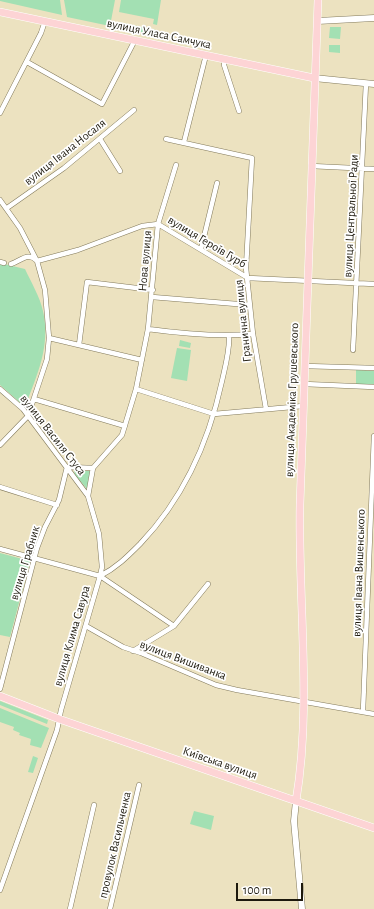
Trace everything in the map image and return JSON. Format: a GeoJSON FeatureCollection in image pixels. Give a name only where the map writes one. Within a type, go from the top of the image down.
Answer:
{"type":"FeatureCollection","features":[{"type":"Feature","properties":{"kind":"main road","name":"вулиця Академіка Грушевського"},"geometry":{"type":"LineString","coordinates":[[296,801],[303,702],[299,563],[307,282],[318,0]]}},
{"type":"Feature","properties":{"kind":"main road","name":"вулиця Уласа Самчука"},"geometry":{"type":"LineString","coordinates":[[0,12],[314,78]]}},
{"type":"Feature","properties":{"kind":"main road","name":"Київська вулиця"},"geometry":{"type":"LineString","coordinates":[[0,696],[59,719],[374,828]]}},
{"type":"Feature","properties":{"kind":"street"},"geometry":{"type":"LineString","coordinates":[[318,21],[374,18]]}},
{"type":"Feature","properties":{"kind":"street"},"geometry":{"type":"LineString","coordinates":[[0,113],[27,62],[45,21]]}},
{"type":"Feature","properties":{"kind":"street"},"geometry":{"type":"LineString","coordinates":[[27,62],[102,104],[135,40]]}},
{"type":"Feature","properties":{"kind":"street"},"geometry":{"type":"LineString","coordinates":[[166,139],[184,142],[206,55]]}},
{"type":"Feature","properties":{"kind":"street"},"geometry":{"type":"LineString","coordinates":[[225,59],[224,65],[239,111]]}},
{"type":"Feature","properties":{"kind":"street"},"geometry":{"type":"LineString","coordinates":[[314,78],[374,84]]}},
{"type":"Feature","properties":{"kind":"street","name":"вулиця Центральної Ради"},"geometry":{"type":"LineString","coordinates":[[353,350],[358,283],[366,83]]}},
{"type":"Feature","properties":{"kind":"street","name":"вулиця Івана Носаля"},"geometry":{"type":"LineString","coordinates":[[7,208],[64,168],[134,110]]}},
{"type":"Feature","properties":{"kind":"street"},"geometry":{"type":"LineString","coordinates":[[100,139],[120,171]]}},
{"type":"Feature","properties":{"kind":"street","name":"Гранична вулиця"},"geometry":{"type":"LineString","coordinates":[[184,142],[252,158],[246,268],[253,334],[266,409]]}},
{"type":"Feature","properties":{"kind":"street","name":"Нова вулиця"},"geometry":{"type":"LineString","coordinates":[[93,468],[122,435],[136,389],[148,329],[158,224],[176,165]]}},
{"type":"Feature","properties":{"kind":"street"},"geometry":{"type":"LineString","coordinates":[[311,166],[374,169]]}},
{"type":"Feature","properties":{"kind":"street"},"geometry":{"type":"LineString","coordinates":[[201,249],[217,183]]}},
{"type":"Feature","properties":{"kind":"street"},"geometry":{"type":"LineString","coordinates":[[0,200],[7,208],[28,241],[37,261],[46,296],[49,338],[47,359],[28,416],[0,445]]}},
{"type":"Feature","properties":{"kind":"street","name":"вулиця Героїв Гурб"},"geometry":{"type":"LineString","coordinates":[[11,264],[29,256],[33,257],[37,261],[78,250],[142,226],[158,224],[248,278],[374,284]]}},
{"type":"Feature","properties":{"kind":"street"},"geometry":{"type":"LineString","coordinates":[[79,344],[87,282],[152,290]]}},
{"type":"Feature","properties":{"kind":"street"},"geometry":{"type":"LineString","coordinates":[[152,297],[249,305]]}},
{"type":"Feature","properties":{"kind":"street"},"geometry":{"type":"LineString","coordinates":[[148,329],[196,336],[253,334]]}},
{"type":"Feature","properties":{"kind":"street","name":"вулиця Клима Савура"},"geometry":{"type":"LineString","coordinates":[[0,890],[59,719],[100,576],[114,569],[126,558],[164,516],[193,466],[214,414],[225,367],[229,336]]}},
{"type":"Feature","properties":{"kind":"street"},"geometry":{"type":"LineString","coordinates":[[49,338],[142,360]]}},
{"type":"Feature","properties":{"kind":"street"},"geometry":{"type":"LineString","coordinates":[[305,366],[374,368]]}},
{"type":"Feature","properties":{"kind":"street"},"geometry":{"type":"LineString","coordinates":[[304,384],[374,387]]}},
{"type":"Feature","properties":{"kind":"street","name":"вулиця Василя Стуса"},"geometry":{"type":"LineString","coordinates":[[0,389],[24,409],[88,496]]}},
{"type":"Feature","properties":{"kind":"street"},"geometry":{"type":"LineString","coordinates":[[136,389],[214,414],[303,406]]}},
{"type":"Feature","properties":{"kind":"street"},"geometry":{"type":"LineString","coordinates":[[34,399],[125,426]]}},
{"type":"Feature","properties":{"kind":"street","name":"вулиця Івана Вишенського"},"geometry":{"type":"LineString","coordinates":[[363,712],[367,610],[372,563],[374,436]]}},
{"type":"Feature","properties":{"kind":"street"},"geometry":{"type":"LineString","coordinates":[[67,467],[93,468],[88,496],[99,534],[102,567],[100,576]]}},
{"type":"Feature","properties":{"kind":"street","name":"вулиця Грабник"},"geometry":{"type":"LineString","coordinates":[[0,689],[34,558],[41,535],[57,505],[62,492],[67,467]]}},
{"type":"Feature","properties":{"kind":"street"},"geometry":{"type":"LineString","coordinates":[[0,488],[57,505]]}},
{"type":"Feature","properties":{"kind":"street"},"geometry":{"type":"LineString","coordinates":[[0,549],[100,576],[174,626]]}},
{"type":"Feature","properties":{"kind":"street"},"geometry":{"type":"LineString","coordinates":[[133,651],[174,626],[208,584]]}},
{"type":"Feature","properties":{"kind":"street"},"geometry":{"type":"LineString","coordinates":[[367,610],[374,611]]}},
{"type":"Feature","properties":{"kind":"street","name":"вулиця Вишиванка"},"geometry":{"type":"LineString","coordinates":[[86,626],[133,651],[216,685],[374,714]]}},
{"type":"Feature","properties":{"kind":"street","name":"провулок Васильченка"},"geometry":{"type":"LineString","coordinates":[[110,909],[139,785]]}},
{"type":"Feature","properties":{"kind":"street"},"geometry":{"type":"LineString","coordinates":[[296,801],[294,821],[302,909]]}},
{"type":"Feature","properties":{"kind":"street"},"geometry":{"type":"LineString","coordinates":[[70,909],[94,806]]}},
{"type":"Feature","properties":{"kind":"green space"},"geometry":{"type":"Polygon","coordinates":[[[60,0],[62,15],[0,1],[60,0]]]}},
{"type":"Feature","properties":{"kind":"green space"},"geometry":{"type":"Polygon","coordinates":[[[64,0],[115,0],[110,26],[67,17],[64,0]]]}},
{"type":"Feature","properties":{"kind":"green space"},"geometry":{"type":"Polygon","coordinates":[[[121,0],[161,0],[157,25],[153,24],[154,19],[119,12],[121,0]]]}},
{"type":"Feature","properties":{"kind":"green space"},"geometry":{"type":"Polygon","coordinates":[[[118,22],[156,30],[155,35],[117,27],[118,22]]]}},
{"type":"Feature","properties":{"kind":"green space"},"geometry":{"type":"Polygon","coordinates":[[[330,27],[341,27],[340,39],[329,38],[330,27]]]}},
{"type":"Feature","properties":{"kind":"green space"},"geometry":{"type":"Polygon","coordinates":[[[329,45],[340,45],[340,53],[329,52],[329,45]]]}},
{"type":"Feature","properties":{"kind":"green space"},"geometry":{"type":"Polygon","coordinates":[[[0,263],[25,269],[38,295],[43,311],[45,336],[42,360],[25,407],[0,385],[0,263]]]}},
{"type":"Feature","properties":{"kind":"green space"},"geometry":{"type":"Polygon","coordinates":[[[180,340],[191,343],[190,348],[179,346],[180,340]]]}},
{"type":"Feature","properties":{"kind":"green space"},"geometry":{"type":"Polygon","coordinates":[[[177,348],[191,350],[187,381],[171,378],[177,348]]]}},
{"type":"Feature","properties":{"kind":"green space"},"geometry":{"type":"Polygon","coordinates":[[[356,370],[374,371],[374,384],[356,384],[356,370]]]}},
{"type":"Feature","properties":{"kind":"green space"},"geometry":{"type":"Polygon","coordinates":[[[74,470],[90,471],[87,489],[75,475],[74,470]]]}},
{"type":"Feature","properties":{"kind":"green space"},"geometry":{"type":"Polygon","coordinates":[[[0,553],[30,561],[10,637],[0,635],[0,553]]]}},
{"type":"Feature","properties":{"kind":"green space"},"geometry":{"type":"Polygon","coordinates":[[[0,701],[48,720],[47,724],[0,705],[0,701]]]}},
{"type":"Feature","properties":{"kind":"green space"},"geometry":{"type":"Polygon","coordinates":[[[0,708],[49,728],[41,748],[30,745],[31,739],[19,735],[20,733],[13,730],[14,727],[0,722],[0,708]]]}},
{"type":"Feature","properties":{"kind":"green space"},"geometry":{"type":"Polygon","coordinates":[[[33,756],[38,758],[33,773],[28,772],[33,756]]]}},
{"type":"Feature","properties":{"kind":"green space"},"geometry":{"type":"Polygon","coordinates":[[[194,811],[214,816],[211,830],[190,824],[194,811]]]}}]}
